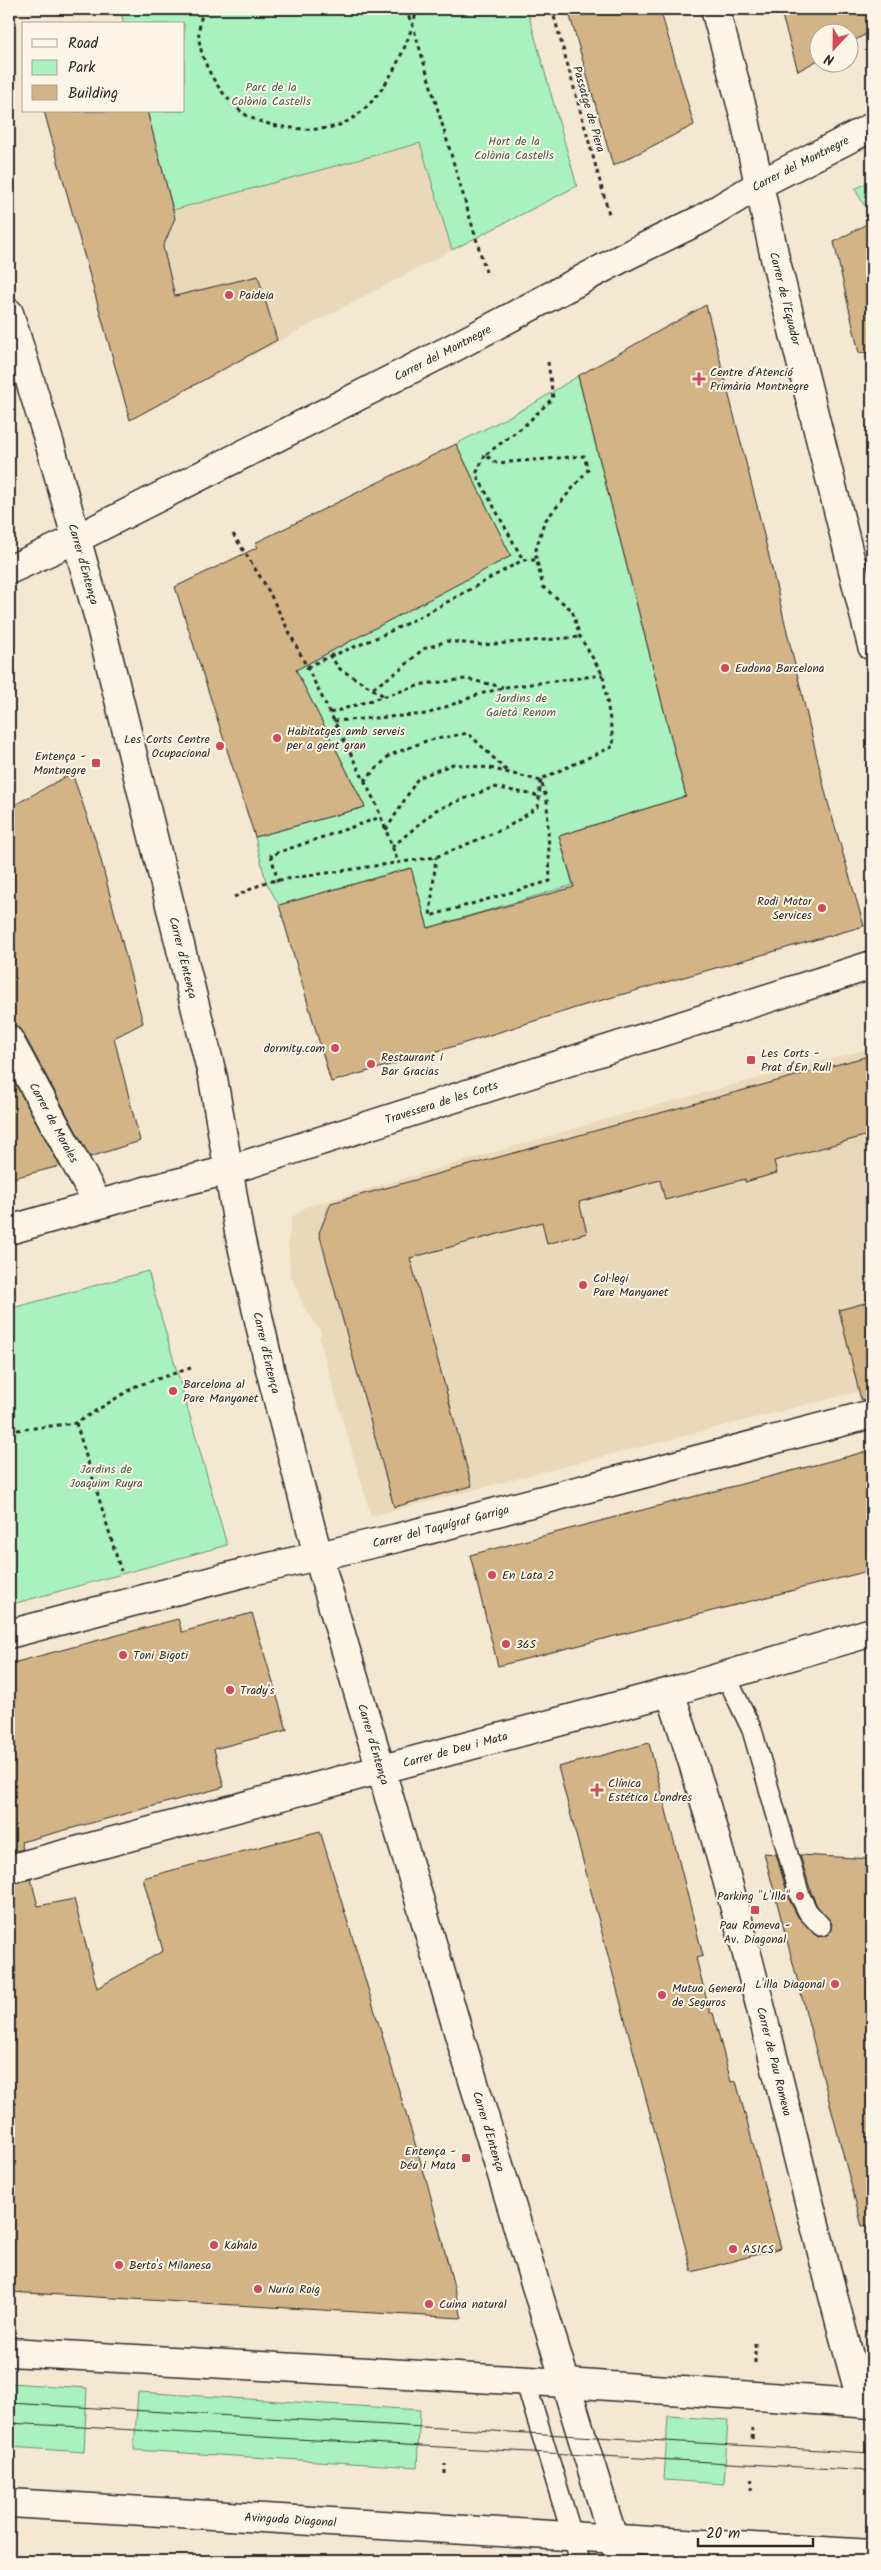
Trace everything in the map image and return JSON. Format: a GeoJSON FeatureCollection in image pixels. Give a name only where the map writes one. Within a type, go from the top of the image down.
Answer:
{"type":"FeatureCollection","features":[{"type":"Feature","properties":{"kind":"main road","name":"Carrer de l'Equador"},"geometry":{"type":"LineString","coordinates":[[715,9],[744,114],[775,258],[872,646]]}},
{"type":"Feature","properties":{"kind":"main road","name":"Carrer del Montnegre"},"geometry":{"type":"LineString","coordinates":[[9,570],[76,539],[451,349],[628,255],[702,219],[760,184],[872,127]]}},
{"type":"Feature","properties":{"kind":"main road","name":"Carrer d'Entença"},"geometry":{"type":"LineString","coordinates":[[9,313],[50,445],[98,618],[213,1078],[230,1170],[238,1232],[270,1369],[318,1556],[543,2314],[566,2383]]}},
{"type":"Feature","properties":{"kind":"main road","name":"Travessera de les Corts"},"geometry":{"type":"LineString","coordinates":[[9,1230],[98,1204],[230,1170],[872,965]]}},
{"type":"Feature","properties":{"kind":"main road","name":"Carrer de Morales"},"geometry":{"type":"LineString","coordinates":[[9,1040],[98,1204]]}},
{"type":"Feature","properties":{"kind":"main road","name":"Carrer del Taquígraf Garriga"},"geometry":{"type":"LineString","coordinates":[[9,1634],[247,1572],[397,1538],[872,1414]]}},
{"type":"Feature","properties":{"kind":"main road","name":"Carrer de Deu i Mata"},"geometry":{"type":"LineString","coordinates":[[9,1869],[381,1771],[670,1692],[872,1632]]}},
{"type":"Feature","properties":{"kind":"main road","name":"Carrer de Pau Romeva"},"geometry":{"type":"LineString","coordinates":[[670,1692],[688,1746],[737,1917],[839,2320],[867,2404]]}},
{"type":"Feature","properties":{"kind":"main road"},"geometry":{"type":"LineString","coordinates":[[9,2352],[525,2380],[867,2404]]}},
{"type":"Feature","properties":{"kind":"main road"},"geometry":{"type":"LineString","coordinates":[[566,2383],[618,2550]]}},
{"type":"Feature","properties":{"kind":"main road","name":"Avinguda Diagonal"},"geometry":{"type":"LineString","coordinates":[[9,2503],[576,2549],[872,2554]]}},
{"type":"Feature","properties":{"kind":"lane"},"geometry":{"type":"LineString","coordinates":[[726,1676],[752,1730],[800,1896],[808,1912],[821,1926]]}},
{"type":"Feature","properties":{"kind":"lane"},"geometry":{"type":"LineString","coordinates":[[525,2380],[576,2549]]}},
{"type":"Feature","properties":{"kind":"path"},"geometry":{"type":"LineString","coordinates":[[203,9],[198,38],[205,63],[221,90],[243,114],[279,127],[310,130],[342,124],[363,110],[380,90],[401,56],[413,26],[417,9]]}},
{"type":"Feature","properties":{"kind":"path"},"geometry":{"type":"LineString","coordinates":[[405,9],[413,26],[486,272]]}},
{"type":"Feature","properties":{"kind":"path","name":"Passatge de Piera"},"geometry":{"type":"LineString","coordinates":[[552,9],[609,214]]}},
{"type":"Feature","properties":{"kind":"path"},"geometry":{"type":"LineString","coordinates":[[522,560],[476,474],[485,455],[524,426],[553,398],[548,362]]}},
{"type":"Feature","properties":{"kind":"path"},"geometry":{"type":"LineString","coordinates":[[386,830],[418,778],[453,764],[490,768],[541,781],[614,746],[603,675],[580,637],[572,610],[542,588],[535,553],[544,522],[588,470],[584,456],[497,463],[485,455]]}},
{"type":"Feature","properties":{"kind":"path"},"geometry":{"type":"LineString","coordinates":[[233,534],[266,586],[307,667],[381,817],[398,862]]}},
{"type":"Feature","properties":{"kind":"path"},"geometry":{"type":"LineString","coordinates":[[307,667],[360,645],[417,617],[522,560],[537,560]]}},
{"type":"Feature","properties":{"kind":"path"},"geometry":{"type":"LineString","coordinates":[[373,688],[400,670],[423,649],[447,641],[482,645],[580,637]]}},
{"type":"Feature","properties":{"kind":"path"},"geometry":{"type":"LineString","coordinates":[[330,656],[340,669],[385,696]]}},
{"type":"Feature","properties":{"kind":"path"},"geometry":{"type":"LineString","coordinates":[[334,721],[427,714],[480,694],[506,688],[603,675]]}},
{"type":"Feature","properties":{"kind":"path"},"geometry":{"type":"LineString","coordinates":[[330,714],[424,684],[466,679],[506,688]]}},
{"type":"Feature","properties":{"kind":"path"},"geometry":{"type":"LineString","coordinates":[[364,781],[390,756],[426,741],[468,733],[509,773]]}},
{"type":"Feature","properties":{"kind":"path"},"geometry":{"type":"LineString","coordinates":[[234,897],[266,882],[278,882],[436,857],[506,828],[538,807],[541,781]]}},
{"type":"Feature","properties":{"kind":"path"},"geometry":{"type":"LineString","coordinates":[[436,857],[430,916],[550,881],[547,801],[541,781]]}},
{"type":"Feature","properties":{"kind":"path"},"geometry":{"type":"LineString","coordinates":[[392,847],[436,810],[494,788],[539,796]]}},
{"type":"Feature","properties":{"kind":"path"},"geometry":{"type":"LineString","coordinates":[[278,882],[271,855],[381,817]]}},
{"type":"Feature","properties":{"kind":"path"},"geometry":{"type":"LineString","coordinates":[[9,1431],[76,1423],[136,1386],[192,1368]]}},
{"type":"Feature","properties":{"kind":"path"},"geometry":{"type":"LineString","coordinates":[[76,1423],[122,1574]]}},
{"type":"Feature","properties":{"kind":"path"},"geometry":{"type":"LineString","coordinates":[[755,2341],[755,2365]]}},
{"type":"Feature","properties":{"kind":"path"},"geometry":{"type":"LineString","coordinates":[[444,2474],[445,2464]]}},
{"type":"Feature","properties":{"kind":"path"},"geometry":{"type":"LineString","coordinates":[[751,2491],[752,2475]]}},
{"type":"Feature","properties":{"kind":"shaded area","name":"Paideia"},"geometry":{"type":"Polygon","coordinates":[[[420,142],[452,250],[130,420],[78,237],[420,142]]]}},
{"type":"Feature","properties":{"kind":"shaded area","name":"Col·legi Pare Manyanet"},"geometry":{"type":"Polygon","coordinates":[[[872,1048],[872,1388],[371,1516],[319,1339],[321,1332],[304,1307],[291,1277],[288,1243],[292,1217],[306,1207],[617,1116],[872,1048]]]}},
{"type":"Feature","properties":{"kind":"green space","name":"Parc de la Colònia Castells"},"geometry":{"type":"Polygon","coordinates":[[[120,9],[527,9],[577,186],[452,250],[420,143],[173,210],[147,112],[185,112],[185,22],[123,22],[120,9]]]}},
{"type":"Feature","properties":{"kind":"green space"},"geometry":{"type":"Polygon","coordinates":[[[872,180],[872,201],[864,205],[855,189],[872,180]]]}},
{"type":"Feature","properties":{"kind":"green space","name":"Jardins de Gaietà Renom"},"geometry":{"type":"Polygon","coordinates":[[[578,376],[686,796],[559,836],[573,885],[428,928],[410,868],[279,905],[266,882],[255,837],[365,807],[295,669],[510,556],[456,444],[533,404],[578,376]]]}},
{"type":"Feature","properties":{"kind":"green space","name":"Jardins de Joaquim Ruyra"},"geometry":{"type":"Polygon","coordinates":[[[148,1271],[227,1545],[9,1605],[9,1309],[148,1271]]]}},
{"type":"Feature","properties":{"kind":"green space"},"geometry":{"type":"Polygon","coordinates":[[[9,2383],[87,2388],[84,2452],[9,2447],[9,2383]]]}},
{"type":"Feature","properties":{"kind":"green space"},"geometry":{"type":"Polygon","coordinates":[[[138,2392],[420,2410],[417,2467],[134,2450],[138,2392]]]}},
{"type":"Feature","properties":{"kind":"green space"},"geometry":{"type":"Polygon","coordinates":[[[668,2416],[728,2420],[724,2484],[664,2480],[668,2416]]]}},
{"type":"Feature","properties":{"kind":"building"},"geometry":{"type":"Polygon","coordinates":[[[568,9],[660,9],[694,125],[613,166],[568,9]]]}},
{"type":"Feature","properties":{"kind":"building"},"geometry":{"type":"Polygon","coordinates":[[[780,9],[872,9],[872,31],[858,39],[858,22],[808,22],[808,66],[798,71],[780,9]]]}},
{"type":"Feature","properties":{"kind":"building"},"geometry":{"type":"Polygon","coordinates":[[[44,112],[147,112],[175,218],[163,247],[175,296],[258,276],[277,340],[130,420],[44,112]]]}},
{"type":"Feature","properties":{"kind":"building"},"geometry":{"type":"Polygon","coordinates":[[[872,221],[872,352],[859,353],[834,242],[872,221]]]}},
{"type":"Feature","properties":{"kind":"building"},"geometry":{"type":"Polygon","coordinates":[[[706,305],[757,506],[827,799],[864,926],[585,1005],[455,1046],[331,1082],[279,905],[411,868],[428,928],[574,887],[559,836],[686,796],[578,376],[706,305]]]}},
{"type":"Feature","properties":{"kind":"building"},"geometry":{"type":"Polygon","coordinates":[[[456,444],[511,556],[296,670],[365,807],[255,837],[175,587],[258,547],[255,543],[456,444]]]}},
{"type":"Feature","properties":{"kind":"building"},"geometry":{"type":"Polygon","coordinates":[[[72,773],[97,845],[143,1023],[114,1038],[140,1141],[90,1157],[23,1033],[17,1026],[9,1024],[9,808],[72,773]]]}},
{"type":"Feature","properties":{"kind":"building"},"geometry":{"type":"Polygon","coordinates":[[[872,1055],[872,1134],[774,1161],[777,1173],[745,1182],[745,1179],[665,1200],[660,1180],[579,1202],[587,1233],[547,1244],[542,1222],[410,1258],[472,1486],[394,1507],[319,1233],[331,1203],[872,1055]]]}},
{"type":"Feature","properties":{"kind":"building"},"geometry":{"type":"Polygon","coordinates":[[[9,1072],[60,1166],[9,1179],[9,1072]]]}},
{"type":"Feature","properties":{"kind":"building"},"geometry":{"type":"Polygon","coordinates":[[[872,1301],[872,1398],[861,1400],[839,1310],[872,1301]]]}},
{"type":"Feature","properties":{"kind":"building"},"geometry":{"type":"Polygon","coordinates":[[[872,1450],[872,1570],[498,1666],[470,1555],[872,1450]]]}},
{"type":"Feature","properties":{"kind":"building"},"geometry":{"type":"Polygon","coordinates":[[[252,1613],[287,1730],[214,1749],[224,1787],[21,1842],[23,1849],[9,1853],[9,1664],[178,1619],[182,1632],[252,1613]]]}},
{"type":"Feature","properties":{"kind":"building","name":"Mutua General de Seguros"},"geometry":{"type":"Polygon","coordinates":[[[649,1743],[703,1956],[696,1958],[710,2013],[713,2013],[731,2082],[736,2081],[781,2248],[692,2272],[558,1767],[649,1743]]]}},
{"type":"Feature","properties":{"kind":"building"},"geometry":{"type":"Polygon","coordinates":[[[320,1831],[428,2186],[462,2318],[9,2292],[9,1884],[31,1879],[38,1906],[74,1899],[97,1988],[163,1951],[143,1878],[320,1831]]]}},
{"type":"Feature","properties":{"kind":"building","name":"L'illa Diagonal"},"geometry":{"type":"Polygon","coordinates":[[[764,1853],[776,1854],[789,1899],[798,1917],[818,1937],[828,1935],[832,1924],[817,1906],[800,1855],[872,1859],[872,2225],[862,2226],[764,1853]]]}},
{"type":"Feature","properties":{"kind":"tram line"},"geometry":{"type":"LineString","coordinates":[[9,2403],[872,2453]]}},
{"type":"Feature","properties":{"kind":"tram line"},"geometry":{"type":"LineString","coordinates":[[9,2423],[872,2471]]}},
{"type":"Feature","properties":{"kind":"place","name":"Paideia"},"geometry":{"type":"Point","coordinates":[229,295]}},
{"type":"Feature","properties":{"kind":"place","name":"Centre d'Atenció Primària Montnegre"},"geometry":{"type":"Point","coordinates":[699,379]}},
{"type":"Feature","properties":{"kind":"place","name":"Eudona Barcelona"},"geometry":{"type":"Point","coordinates":[725,668]}},
{"type":"Feature","properties":{"kind":"place","name":"Habitatges amb serveis per a gent gran"},"geometry":{"type":"Point","coordinates":[277,738]}},
{"type":"Feature","properties":{"kind":"place","name":"Les Corts Centre Ocupacional"},"geometry":{"type":"Point","coordinates":[220,746]}},
{"type":"Feature","properties":{"kind":"place","name":"Entença - Montnegre"},"geometry":{"type":"Point","coordinates":[96,763]}},
{"type":"Feature","properties":{"kind":"place","name":"Rodi Motor Services"},"geometry":{"type":"Point","coordinates":[822,908]}},
{"type":"Feature","properties":{"kind":"place","name":"dormity.com"},"geometry":{"type":"Point","coordinates":[335,1048]}},
{"type":"Feature","properties":{"kind":"place","name":"Les Corts - Prat d'En Rull"},"geometry":{"type":"Point","coordinates":[751,1060]}},
{"type":"Feature","properties":{"kind":"place","name":"Restaurant i Bar Gracias"},"geometry":{"type":"Point","coordinates":[371,1064]}},
{"type":"Feature","properties":{"kind":"place","name":"Col·legi Pare Manyanet"},"geometry":{"type":"Point","coordinates":[583,1285]}},
{"type":"Feature","properties":{"kind":"place","name":"Barcelona al Pare Manyanet"},"geometry":{"type":"Point","coordinates":[173,1391]}},
{"type":"Feature","properties":{"kind":"place","name":"En Lata 2"},"geometry":{"type":"Point","coordinates":[492,1575]}},
{"type":"Feature","properties":{"kind":"place","name":"365"},"geometry":{"type":"Point","coordinates":[506,1644]}},
{"type":"Feature","properties":{"kind":"place","name":"Toni Bigoti"},"geometry":{"type":"Point","coordinates":[123,1655]}},
{"type":"Feature","properties":{"kind":"place","name":"Trady's"},"geometry":{"type":"Point","coordinates":[230,1690]}},
{"type":"Feature","properties":{"kind":"place","name":"Clínica Estética Londres"},"geometry":{"type":"Point","coordinates":[597,1790]}},
{"type":"Feature","properties":{"kind":"place","name":"Parking \"L'Illa\""},"geometry":{"type":"Point","coordinates":[800,1896]}},
{"type":"Feature","properties":{"kind":"place","name":"Pau Romeva - Av. Diagonal"},"geometry":{"type":"Point","coordinates":[755,1910]}},
{"type":"Feature","properties":{"kind":"place","name":"L'illa Diagonal"},"geometry":{"type":"Point","coordinates":[835,1984]}},
{"type":"Feature","properties":{"kind":"place","name":"Mutua General de Seguros"},"geometry":{"type":"Point","coordinates":[662,1995]}},
{"type":"Feature","properties":{"kind":"place","name":"Entença - Déu i Mata"},"geometry":{"type":"Point","coordinates":[466,2158]}},
{"type":"Feature","properties":{"kind":"place","name":"Kahala"},"geometry":{"type":"Point","coordinates":[214,2245]}},
{"type":"Feature","properties":{"kind":"place","name":"ASICS"},"geometry":{"type":"Point","coordinates":[733,2249]}},
{"type":"Feature","properties":{"kind":"place","name":"Berto's Milanesa"},"geometry":{"type":"Point","coordinates":[119,2265]}},
{"type":"Feature","properties":{"kind":"place","name":"Nuria Roig"},"geometry":{"type":"Point","coordinates":[258,2289]}},
{"type":"Feature","properties":{"kind":"place","name":"Cuina natural"},"geometry":{"type":"Point","coordinates":[429,2304]}},
{"type":"Feature","properties":{"kind":"park label","name":"Hort de la Colònia Castells"},"geometry":{"type":"Point","coordinates":[514,148]}}]}
